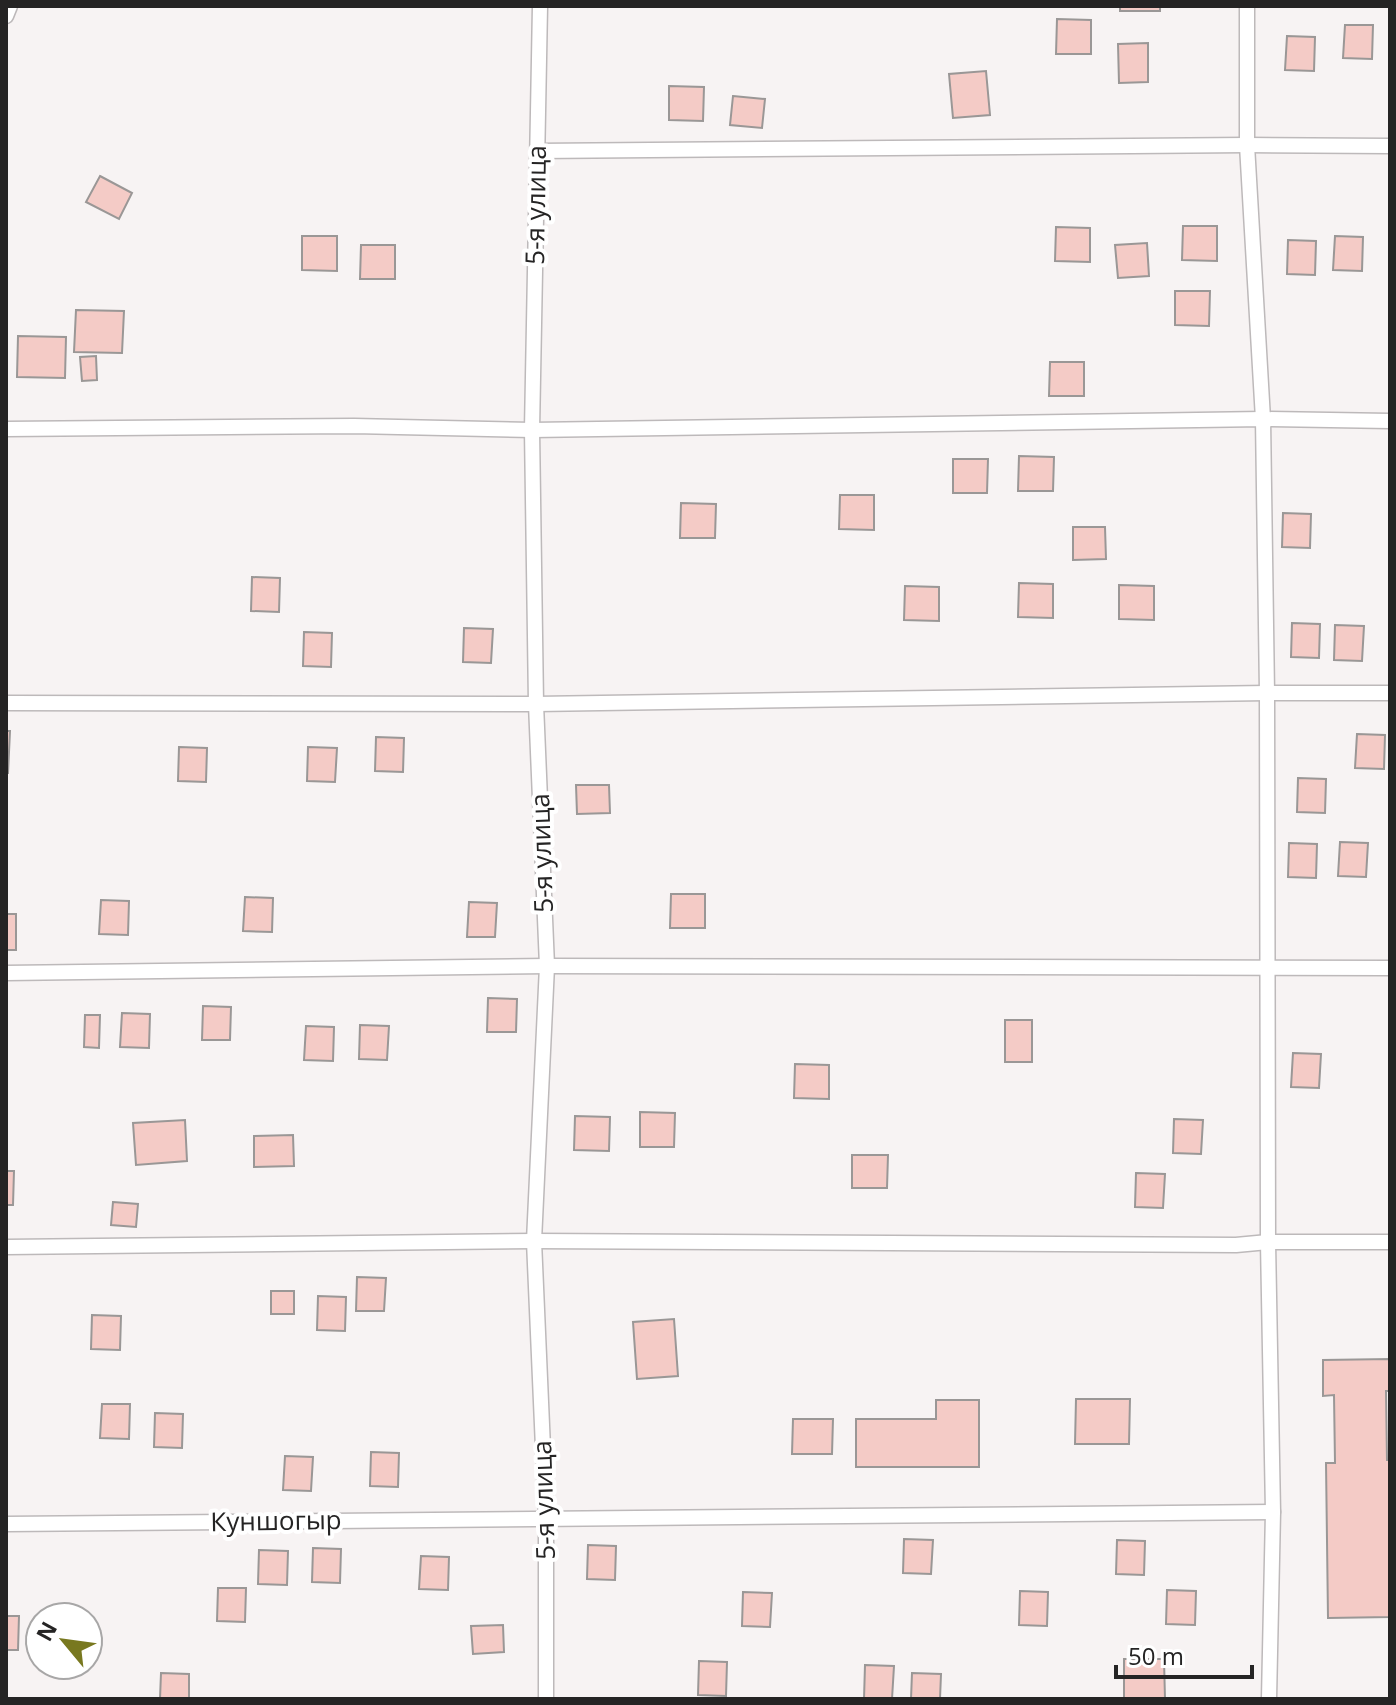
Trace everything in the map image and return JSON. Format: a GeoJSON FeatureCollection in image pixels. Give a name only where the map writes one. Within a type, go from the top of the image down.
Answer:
{"type":"FeatureCollection","features":[{"type":"Feature","properties":{"kind":"street"},"geometry":{"type":"LineString","coordinates":[[6,16],[10,6]]}},
{"type":"Feature","properties":{"kind":"street","name":"5-я улица"},"geometry":{"type":"LineString","coordinates":[[540,6],[532,430],[536,704],[547,966],[534,1241],[546,1517],[546,1699]]}},
{"type":"Feature","properties":{"kind":"street"},"geometry":{"type":"LineString","coordinates":[[1247,6],[1247,145],[1263,419],[1267,693],[1268,1242],[1273,1512],[1269,1699]]}},
{"type":"Feature","properties":{"kind":"street"},"geometry":{"type":"LineString","coordinates":[[537,151],[1390,146]]}},
{"type":"Feature","properties":{"kind":"street"},"geometry":{"type":"LineString","coordinates":[[6,429],[354,426],[532,430],[1263,419],[1390,421]]}},
{"type":"Feature","properties":{"kind":"street"},"geometry":{"type":"LineString","coordinates":[[6,703],[536,704],[1390,693]]}},
{"type":"Feature","properties":{"kind":"street"},"geometry":{"type":"LineString","coordinates":[[6,973],[547,966],[1390,968]]}},
{"type":"Feature","properties":{"kind":"street"},"geometry":{"type":"LineString","coordinates":[[6,1247],[534,1241],[1236,1245],[1390,1242]]}},
{"type":"Feature","properties":{"kind":"street","name":"Куншогыр"},"geometry":{"type":"LineString","coordinates":[[6,1524],[1273,1512]]}},
{"type":"Feature","properties":{"kind":"building"},"geometry":{"type":"Polygon","coordinates":[[[1120,6],[1160,6],[1160,11],[1120,11],[1120,6]]]}},
{"type":"Feature","properties":{"kind":"building"},"geometry":{"type":"Polygon","coordinates":[[[1057,19],[1091,20],[1091,54],[1056,54],[1057,19]]]}},
{"type":"Feature","properties":{"kind":"building"},"geometry":{"type":"Polygon","coordinates":[[[1345,25],[1373,25],[1372,59],[1343,58],[1345,25]]]}},
{"type":"Feature","properties":{"kind":"building"},"geometry":{"type":"Polygon","coordinates":[[[1287,36],[1315,37],[1314,71],[1285,70],[1287,36]]]}},
{"type":"Feature","properties":{"kind":"building"},"geometry":{"type":"Polygon","coordinates":[[[1148,43],[1148,82],[1119,83],[1118,44],[1148,43]]]}},
{"type":"Feature","properties":{"kind":"building"},"geometry":{"type":"Polygon","coordinates":[[[986,71],[990,115],[953,118],[949,74],[986,71]]]}},
{"type":"Feature","properties":{"kind":"building"},"geometry":{"type":"Polygon","coordinates":[[[669,86],[704,87],[703,121],[669,120],[669,86]]]}},
{"type":"Feature","properties":{"kind":"building"},"geometry":{"type":"Polygon","coordinates":[[[733,96],[765,99],[762,128],[730,125],[733,96]]]}},
{"type":"Feature","properties":{"kind":"building"},"geometry":{"type":"Polygon","coordinates":[[[100,176],[132,193],[119,219],[86,202],[100,176]]]}},
{"type":"Feature","properties":{"kind":"building"},"geometry":{"type":"Polygon","coordinates":[[[1183,226],[1217,226],[1217,261],[1182,260],[1183,226]]]}},
{"type":"Feature","properties":{"kind":"building"},"geometry":{"type":"Polygon","coordinates":[[[1056,227],[1090,228],[1090,262],[1055,261],[1056,227]]]}},
{"type":"Feature","properties":{"kind":"building"},"geometry":{"type":"Polygon","coordinates":[[[302,236],[337,236],[337,271],[302,270],[302,236]]]}},
{"type":"Feature","properties":{"kind":"building"},"geometry":{"type":"Polygon","coordinates":[[[1335,236],[1363,237],[1362,271],[1333,270],[1335,236]]]}},
{"type":"Feature","properties":{"kind":"building"},"geometry":{"type":"Polygon","coordinates":[[[1288,240],[1316,241],[1315,275],[1287,274],[1288,240]]]}},
{"type":"Feature","properties":{"kind":"building"},"geometry":{"type":"Polygon","coordinates":[[[1147,243],[1149,276],[1118,278],[1115,245],[1147,243]]]}},
{"type":"Feature","properties":{"kind":"building"},"geometry":{"type":"Polygon","coordinates":[[[361,245],[395,245],[395,279],[360,279],[361,245]]]}},
{"type":"Feature","properties":{"kind":"building"},"geometry":{"type":"Polygon","coordinates":[[[1175,291],[1210,291],[1209,326],[1175,325],[1175,291]]]}},
{"type":"Feature","properties":{"kind":"building"},"geometry":{"type":"Polygon","coordinates":[[[76,310],[124,311],[122,353],[74,352],[76,310]]]}},
{"type":"Feature","properties":{"kind":"building"},"geometry":{"type":"Polygon","coordinates":[[[18,336],[66,337],[65,378],[17,377],[18,336]]]}},
{"type":"Feature","properties":{"kind":"building"},"geometry":{"type":"Polygon","coordinates":[[[96,356],[97,380],[82,381],[80,357],[96,356]]]}},
{"type":"Feature","properties":{"kind":"building"},"geometry":{"type":"Polygon","coordinates":[[[1050,362],[1084,362],[1084,396],[1049,396],[1050,362]]]}},
{"type":"Feature","properties":{"kind":"building"},"geometry":{"type":"Polygon","coordinates":[[[1019,456],[1054,457],[1053,491],[1018,491],[1019,456]]]}},
{"type":"Feature","properties":{"kind":"building"},"geometry":{"type":"Polygon","coordinates":[[[953,459],[988,459],[987,493],[953,493],[953,459]]]}},
{"type":"Feature","properties":{"kind":"building"},"geometry":{"type":"Polygon","coordinates":[[[840,495],[874,495],[874,530],[839,529],[840,495]]]}},
{"type":"Feature","properties":{"kind":"building"},"geometry":{"type":"Polygon","coordinates":[[[681,503],[716,504],[715,538],[680,538],[681,503]]]}},
{"type":"Feature","properties":{"kind":"building"},"geometry":{"type":"Polygon","coordinates":[[[1283,513],[1311,514],[1310,548],[1282,547],[1283,513]]]}},
{"type":"Feature","properties":{"kind":"building"},"geometry":{"type":"Polygon","coordinates":[[[1073,527],[1105,527],[1106,559],[1073,560],[1073,527]]]}},
{"type":"Feature","properties":{"kind":"building"},"geometry":{"type":"Polygon","coordinates":[[[252,577],[280,578],[279,612],[251,611],[252,577]]]}},
{"type":"Feature","properties":{"kind":"building"},"geometry":{"type":"Polygon","coordinates":[[[1019,583],[1053,584],[1053,618],[1018,617],[1019,583]]]}},
{"type":"Feature","properties":{"kind":"building"},"geometry":{"type":"Polygon","coordinates":[[[1119,585],[1154,586],[1154,620],[1119,619],[1119,585]]]}},
{"type":"Feature","properties":{"kind":"building"},"geometry":{"type":"Polygon","coordinates":[[[905,586],[939,587],[939,621],[904,620],[905,586]]]}},
{"type":"Feature","properties":{"kind":"building"},"geometry":{"type":"Polygon","coordinates":[[[1292,623],[1320,624],[1319,658],[1291,657],[1292,623]]]}},
{"type":"Feature","properties":{"kind":"building"},"geometry":{"type":"Polygon","coordinates":[[[1335,625],[1364,626],[1362,661],[1334,660],[1335,625]]]}},
{"type":"Feature","properties":{"kind":"building"},"geometry":{"type":"Polygon","coordinates":[[[464,628],[493,629],[491,663],[463,662],[464,628]]]}},
{"type":"Feature","properties":{"kind":"building"},"geometry":{"type":"Polygon","coordinates":[[[304,632],[332,633],[331,667],[303,666],[304,632]]]}},
{"type":"Feature","properties":{"kind":"building"},"geometry":{"type":"Polygon","coordinates":[[[6,731],[10,731],[8,773],[6,773],[6,731]]]}},
{"type":"Feature","properties":{"kind":"building"},"geometry":{"type":"Polygon","coordinates":[[[1357,734],[1385,735],[1384,769],[1355,768],[1357,734]]]}},
{"type":"Feature","properties":{"kind":"building"},"geometry":{"type":"Polygon","coordinates":[[[376,737],[404,738],[403,772],[375,771],[376,737]]]}},
{"type":"Feature","properties":{"kind":"building"},"geometry":{"type":"Polygon","coordinates":[[[179,747],[207,748],[206,782],[178,781],[179,747]]]}},
{"type":"Feature","properties":{"kind":"building"},"geometry":{"type":"Polygon","coordinates":[[[308,747],[337,748],[335,782],[307,781],[308,747]]]}},
{"type":"Feature","properties":{"kind":"building"},"geometry":{"type":"Polygon","coordinates":[[[1298,778],[1326,779],[1325,813],[1297,812],[1298,778]]]}},
{"type":"Feature","properties":{"kind":"building"},"geometry":{"type":"Polygon","coordinates":[[[576,785],[609,785],[610,813],[577,814],[576,785]]]}},
{"type":"Feature","properties":{"kind":"building"},"geometry":{"type":"Polygon","coordinates":[[[1340,842],[1368,843],[1366,877],[1338,876],[1340,842]]]}},
{"type":"Feature","properties":{"kind":"building"},"geometry":{"type":"Polygon","coordinates":[[[1289,843],[1317,844],[1316,878],[1288,877],[1289,843]]]}},
{"type":"Feature","properties":{"kind":"building"},"geometry":{"type":"Polygon","coordinates":[[[671,894],[705,894],[705,928],[670,928],[671,894]]]}},
{"type":"Feature","properties":{"kind":"building"},"geometry":{"type":"Polygon","coordinates":[[[245,897],[273,898],[272,932],[243,931],[245,897]]]}},
{"type":"Feature","properties":{"kind":"building"},"geometry":{"type":"Polygon","coordinates":[[[101,900],[129,901],[128,935],[99,934],[101,900]]]}},
{"type":"Feature","properties":{"kind":"building"},"geometry":{"type":"Polygon","coordinates":[[[469,902],[497,903],[495,937],[467,937],[469,902]]]}},
{"type":"Feature","properties":{"kind":"building"},"geometry":{"type":"Polygon","coordinates":[[[6,914],[16,914],[16,950],[6,950],[6,914]]]}},
{"type":"Feature","properties":{"kind":"building"},"geometry":{"type":"Polygon","coordinates":[[[488,998],[517,999],[516,1032],[487,1032],[488,998]]]}},
{"type":"Feature","properties":{"kind":"building"},"geometry":{"type":"Polygon","coordinates":[[[203,1006],[231,1007],[230,1040],[202,1040],[203,1006]]]}},
{"type":"Feature","properties":{"kind":"building"},"geometry":{"type":"Polygon","coordinates":[[[122,1013],[150,1014],[149,1048],[120,1047],[122,1013]]]}},
{"type":"Feature","properties":{"kind":"building"},"geometry":{"type":"Polygon","coordinates":[[[85,1015],[100,1015],[99,1048],[84,1047],[85,1015]]]}},
{"type":"Feature","properties":{"kind":"building"},"geometry":{"type":"Polygon","coordinates":[[[1005,1020],[1032,1020],[1032,1062],[1005,1062],[1005,1020]]]}},
{"type":"Feature","properties":{"kind":"building"},"geometry":{"type":"Polygon","coordinates":[[[360,1025],[389,1026],[387,1060],[359,1059],[360,1025]]]}},
{"type":"Feature","properties":{"kind":"building"},"geometry":{"type":"Polygon","coordinates":[[[306,1026],[334,1027],[333,1061],[304,1060],[306,1026]]]}},
{"type":"Feature","properties":{"kind":"building"},"geometry":{"type":"Polygon","coordinates":[[[1293,1053],[1321,1054],[1319,1088],[1291,1087],[1293,1053]]]}},
{"type":"Feature","properties":{"kind":"building"},"geometry":{"type":"Polygon","coordinates":[[[795,1064],[829,1065],[829,1099],[794,1098],[795,1064]]]}},
{"type":"Feature","properties":{"kind":"building"},"geometry":{"type":"Polygon","coordinates":[[[640,1112],[675,1113],[674,1147],[640,1147],[640,1112]]]}},
{"type":"Feature","properties":{"kind":"building"},"geometry":{"type":"Polygon","coordinates":[[[575,1116],[610,1117],[609,1151],[574,1150],[575,1116]]]}},
{"type":"Feature","properties":{"kind":"building"},"geometry":{"type":"Polygon","coordinates":[[[1174,1119],[1203,1120],[1201,1154],[1173,1153],[1174,1119]]]}},
{"type":"Feature","properties":{"kind":"building"},"geometry":{"type":"Polygon","coordinates":[[[185,1120],[187,1161],[136,1165],[133,1123],[185,1120]]]}},
{"type":"Feature","properties":{"kind":"building"},"geometry":{"type":"Polygon","coordinates":[[[293,1135],[294,1166],[254,1167],[254,1136],[293,1135]]]}},
{"type":"Feature","properties":{"kind":"building"},"geometry":{"type":"Polygon","coordinates":[[[852,1155],[888,1155],[887,1188],[852,1188],[852,1155]]]}},
{"type":"Feature","properties":{"kind":"building"},"geometry":{"type":"Polygon","coordinates":[[[6,1171],[14,1171],[13,1205],[6,1205],[6,1171]]]}},
{"type":"Feature","properties":{"kind":"building"},"geometry":{"type":"Polygon","coordinates":[[[1136,1173],[1165,1174],[1163,1208],[1135,1207],[1136,1173]]]}},
{"type":"Feature","properties":{"kind":"building"},"geometry":{"type":"Polygon","coordinates":[[[113,1202],[138,1204],[136,1227],[111,1225],[113,1202]]]}},
{"type":"Feature","properties":{"kind":"building"},"geometry":{"type":"Polygon","coordinates":[[[357,1277],[386,1278],[384,1311],[356,1311],[357,1277]]]}},
{"type":"Feature","properties":{"kind":"building"},"geometry":{"type":"Polygon","coordinates":[[[271,1291],[294,1291],[294,1314],[271,1314],[271,1291]]]}},
{"type":"Feature","properties":{"kind":"building"},"geometry":{"type":"Polygon","coordinates":[[[318,1296],[346,1297],[345,1331],[317,1330],[318,1296]]]}},
{"type":"Feature","properties":{"kind":"building"},"geometry":{"type":"Polygon","coordinates":[[[92,1315],[121,1316],[120,1350],[91,1349],[92,1315]]]}},
{"type":"Feature","properties":{"kind":"building"},"geometry":{"type":"Polygon","coordinates":[[[674,1319],[678,1376],[637,1379],[633,1322],[674,1319]]]}},
{"type":"Feature","properties":{"kind":"building"},"geometry":{"type":"Polygon","coordinates":[[[1390,1359],[1390,1391],[1386,1391],[1387,1460],[1390,1460],[1390,1617],[1328,1618],[1326,1463],[1335,1463],[1334,1395],[1323,1396],[1323,1360],[1390,1359]]]}},
{"type":"Feature","properties":{"kind":"building"},"geometry":{"type":"Polygon","coordinates":[[[1076,1399],[1130,1399],[1129,1444],[1075,1444],[1076,1399]]]}},
{"type":"Feature","properties":{"kind":"building"},"geometry":{"type":"Polygon","coordinates":[[[936,1400],[979,1400],[979,1467],[856,1467],[856,1419],[936,1419],[936,1400]]]}},
{"type":"Feature","properties":{"kind":"building"},"geometry":{"type":"Polygon","coordinates":[[[102,1404],[130,1404],[129,1439],[100,1438],[102,1404]]]}},
{"type":"Feature","properties":{"kind":"building"},"geometry":{"type":"Polygon","coordinates":[[[155,1413],[183,1414],[182,1448],[154,1447],[155,1413]]]}},
{"type":"Feature","properties":{"kind":"building"},"geometry":{"type":"Polygon","coordinates":[[[793,1419],[833,1419],[832,1454],[792,1454],[793,1419]]]}},
{"type":"Feature","properties":{"kind":"building"},"geometry":{"type":"Polygon","coordinates":[[[371,1452],[399,1453],[398,1487],[370,1486],[371,1452]]]}},
{"type":"Feature","properties":{"kind":"building"},"geometry":{"type":"Polygon","coordinates":[[[285,1456],[313,1457],[311,1491],[283,1490],[285,1456]]]}},
{"type":"Feature","properties":{"kind":"building"},"geometry":{"type":"Polygon","coordinates":[[[904,1539],[933,1540],[931,1574],[903,1573],[904,1539]]]}},
{"type":"Feature","properties":{"kind":"building"},"geometry":{"type":"Polygon","coordinates":[[[1117,1540],[1145,1541],[1144,1575],[1116,1574],[1117,1540]]]}},
{"type":"Feature","properties":{"kind":"building"},"geometry":{"type":"Polygon","coordinates":[[[588,1545],[616,1546],[615,1580],[587,1579],[588,1545]]]}},
{"type":"Feature","properties":{"kind":"building"},"geometry":{"type":"Polygon","coordinates":[[[313,1548],[341,1549],[340,1583],[312,1582],[313,1548]]]}},
{"type":"Feature","properties":{"kind":"building"},"geometry":{"type":"Polygon","coordinates":[[[259,1550],[288,1551],[287,1585],[258,1584],[259,1550]]]}},
{"type":"Feature","properties":{"kind":"building"},"geometry":{"type":"Polygon","coordinates":[[[421,1556],[449,1557],[448,1590],[419,1589],[421,1556]]]}},
{"type":"Feature","properties":{"kind":"building"},"geometry":{"type":"Polygon","coordinates":[[[218,1588],[246,1588],[245,1622],[217,1621],[218,1588]]]}},
{"type":"Feature","properties":{"kind":"building"},"geometry":{"type":"Polygon","coordinates":[[[1167,1590],[1196,1591],[1195,1625],[1166,1624],[1167,1590]]]}},
{"type":"Feature","properties":{"kind":"building"},"geometry":{"type":"Polygon","coordinates":[[[1020,1591],[1048,1592],[1047,1626],[1019,1625],[1020,1591]]]}},
{"type":"Feature","properties":{"kind":"building"},"geometry":{"type":"Polygon","coordinates":[[[743,1592],[772,1593],[770,1627],[742,1626],[743,1592]]]}},
{"type":"Feature","properties":{"kind":"building"},"geometry":{"type":"Polygon","coordinates":[[[6,1616],[19,1616],[18,1650],[6,1650],[6,1616]]]}},
{"type":"Feature","properties":{"kind":"building"},"geometry":{"type":"Polygon","coordinates":[[[503,1625],[504,1652],[473,1654],[471,1626],[503,1625]]]}},
{"type":"Feature","properties":{"kind":"building"},"geometry":{"type":"Polygon","coordinates":[[[1124,1659],[1164,1659],[1165,1699],[1124,1699],[1124,1659]]]}},
{"type":"Feature","properties":{"kind":"building"},"geometry":{"type":"Polygon","coordinates":[[[699,1661],[727,1662],[726,1696],[698,1695],[699,1661]]]}},
{"type":"Feature","properties":{"kind":"building"},"geometry":{"type":"Polygon","coordinates":[[[865,1665],[894,1666],[892,1699],[864,1699],[865,1665]]]}},
{"type":"Feature","properties":{"kind":"building"},"geometry":{"type":"Polygon","coordinates":[[[161,1673],[189,1674],[189,1699],[160,1699],[161,1673]]]}},
{"type":"Feature","properties":{"kind":"building"},"geometry":{"type":"Polygon","coordinates":[[[912,1673],[941,1674],[940,1699],[911,1699],[912,1673]]]}}]}
